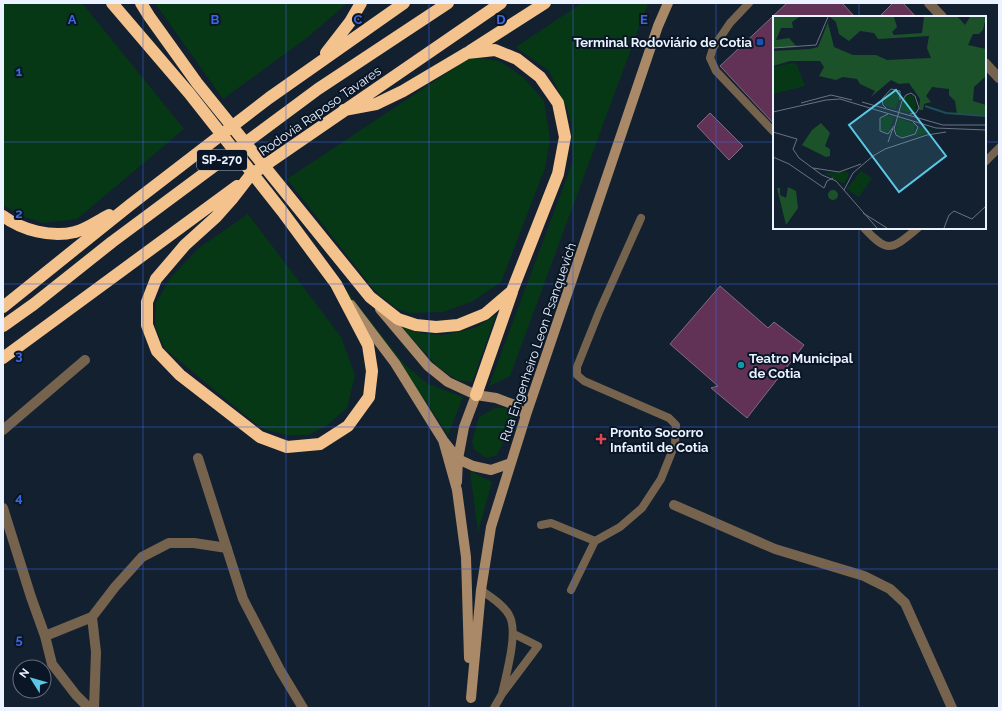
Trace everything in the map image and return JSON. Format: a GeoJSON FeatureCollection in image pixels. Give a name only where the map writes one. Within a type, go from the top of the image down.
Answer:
{"type":"FeatureCollection","features":[{"type":"Feature","properties":{"kind":"highway"},"geometry":{"type":"LineString","coordinates":[[112,3],[189,93],[282,210],[336,284],[368,345],[372,371],[369,397],[348,426],[320,444],[287,447],[260,437],[180,375],[157,351],[147,325],[147,302],[156,279],[185,245],[232,199],[249,177]]}},
{"type":"Feature","properties":{"kind":"highway"},"geometry":{"type":"LineString","coordinates":[[141,3],[148,16],[197,83],[292,202],[370,297],[398,319],[416,325],[436,327],[458,325],[485,314],[512,291]]}},
{"type":"Feature","properties":{"kind":"highway"},"geometry":{"type":"LineString","coordinates":[[320,61],[350,22],[361,3]]}},
{"type":"Feature","properties":{"kind":"highway"},"geometry":{"type":"LineString","coordinates":[[3,307],[130,205],[269,98],[404,3]]}},
{"type":"Feature","properties":{"kind":"highway"},"geometry":{"type":"LineString","coordinates":[[387,15],[410,3]]}},
{"type":"Feature","properties":{"kind":"highway","name":"Rodovia Raposo Tavares"},"geometry":{"type":"LineString","coordinates":[[3,326],[34,304],[112,242],[318,89],[448,3]]}},
{"type":"Feature","properties":{"kind":"highway","name":"Rodovia Raposo Tavares"},"geometry":{"type":"LineString","coordinates":[[3,358],[249,177],[501,3]]}},
{"type":"Feature","properties":{"kind":"highway"},"geometry":{"type":"LineString","coordinates":[[344,110],[376,104],[403,91],[467,53],[545,3]]}},
{"type":"Feature","properties":{"kind":"highway"},"geometry":{"type":"LineString","coordinates":[[467,53],[495,50],[518,59],[540,77],[558,103],[565,137],[558,174],[512,291],[476,395]]}},
{"type":"Feature","properties":{"kind":"highway"},"geometry":{"type":"LineString","coordinates":[[3,216],[12,222],[29,229],[51,234],[76,232],[130,205]]}},
{"type":"Feature","properties":{"kind":"main road","name":"Rua Engenheiro Leon Psanquevich"},"geometry":{"type":"LineString","coordinates":[[471,703],[481,590],[491,527],[526,415],[655,33],[668,3]]}},
{"type":"Feature","properties":{"kind":"main road"},"geometry":{"type":"LineString","coordinates":[[336,284],[395,363],[443,440],[458,458],[472,466],[491,470],[511,463]]}},
{"type":"Feature","properties":{"kind":"main road"},"geometry":{"type":"LineString","coordinates":[[370,297],[428,366],[448,382],[476,395],[496,398],[512,404],[526,415]]}},
{"type":"Feature","properties":{"kind":"main road"},"geometry":{"type":"LineString","coordinates":[[457,490],[458,458],[464,427],[476,395]]}},
{"type":"Feature","properties":{"kind":"main road"},"geometry":{"type":"LineString","coordinates":[[443,440],[457,490]]}},
{"type":"Feature","properties":{"kind":"main road","name":"Rua Engenheiro Leon Psanquevich"},"geometry":{"type":"LineString","coordinates":[[457,490],[466,557],[471,703]]}},
{"type":"Feature","properties":{"kind":"street"},"geometry":{"type":"LineString","coordinates":[[929,3],[941,16]]}},
{"type":"Feature","properties":{"kind":"street"},"geometry":{"type":"LineString","coordinates":[[986,64],[999,78]]}},
{"type":"Feature","properties":{"kind":"street"},"geometry":{"type":"LineString","coordinates":[[3,430],[85,360]]}},
{"type":"Feature","properties":{"kind":"street"},"geometry":{"type":"LineString","coordinates":[[198,458],[243,599],[280,670],[303,708]]}},
{"type":"Feature","properties":{"kind":"street"},"geometry":{"type":"LineString","coordinates":[[674,505],[776,548],[864,576],[890,589],[905,603],[952,708]]}},
{"type":"Feature","properties":{"kind":"street"},"geometry":{"type":"LineString","coordinates":[[3,508],[45,636],[52,664],[76,695],[89,708]]}},
{"type":"Feature","properties":{"kind":"street"},"geometry":{"type":"LineString","coordinates":[[45,636],[92,617],[115,587],[142,557],[169,543],[194,543],[227,548]]}},
{"type":"Feature","properties":{"kind":"street"},"geometry":{"type":"LineString","coordinates":[[92,617],[96,652],[94,708]]}},
{"type":"Feature","properties":{"kind":"lane"},"geometry":{"type":"LineString","coordinates":[[749,3],[730,23],[712,48],[710,58],[716,71],[773,131]]}},
{"type":"Feature","properties":{"kind":"lane"},"geometry":{"type":"LineString","coordinates":[[986,161],[999,148]]}},
{"type":"Feature","properties":{"kind":"lane"},"geometry":{"type":"LineString","coordinates":[[571,590],[595,541],[620,527],[642,508],[661,480],[675,444],[676,425],[669,418],[584,381],[577,375],[576,367],[641,218]]}},
{"type":"Feature","properties":{"kind":"lane"},"geometry":{"type":"LineString","coordinates":[[865,229],[874,240],[886,246],[897,245],[917,229]]}},
{"type":"Feature","properties":{"kind":"lane"},"geometry":{"type":"LineString","coordinates":[[541,525],[551,523],[595,541]]}},
{"type":"Feature","properties":{"kind":"lane"},"geometry":{"type":"LineString","coordinates":[[481,590],[500,604],[510,615],[514,634],[502,694]]}},
{"type":"Feature","properties":{"kind":"lane"},"geometry":{"type":"LineString","coordinates":[[494,708],[502,694],[538,646],[514,634]]}},
{"type":"Feature","properties":{"kind":"green space"},"geometry":{"type":"Polygon","coordinates":[[[3,3],[82,3],[184,129],[77,219],[44,223],[22,216],[3,205],[3,3]]]}},
{"type":"Feature","properties":{"kind":"green space"},"geometry":{"type":"Polygon","coordinates":[[[155,3],[345,3],[345,5],[308,37],[223,99],[155,3]]]}},
{"type":"Feature","properties":{"kind":"green space"},"geometry":{"type":"Polygon","coordinates":[[[582,3],[648,3],[510,376],[489,386],[573,161],[571,122],[566,106],[549,71],[516,47],[582,3]]]}},
{"type":"Feature","properties":{"kind":"green space"},"geometry":{"type":"Polygon","coordinates":[[[471,57],[499,61],[523,77],[544,101],[550,139],[545,168],[501,282],[473,301],[443,312],[410,313],[396,308],[375,291],[287,179],[471,57]]]}},
{"type":"Feature","properties":{"kind":"green space"},"geometry":{"type":"Polygon","coordinates":[[[248,214],[341,337],[355,375],[347,408],[326,426],[308,435],[286,435],[261,428],[165,349],[155,327],[156,303],[171,277],[199,248],[248,214]]]}},
{"type":"Feature","properties":{"kind":"green space"},"geometry":{"type":"Polygon","coordinates":[[[343,286],[404,364],[428,384],[463,397],[448,435],[425,400],[340,287],[343,286]]]}},
{"type":"Feature","properties":{"kind":"green space"},"geometry":{"type":"Polygon","coordinates":[[[496,315],[472,382],[457,380],[437,366],[399,324],[420,333],[443,335],[475,328],[496,315]]]}},
{"type":"Feature","properties":{"kind":"green space"},"geometry":{"type":"Polygon","coordinates":[[[495,408],[506,408],[515,417],[497,455],[486,458],[474,449],[472,441],[479,417],[495,408]]]}},
{"type":"Feature","properties":{"kind":"green space"},"geometry":{"type":"Polygon","coordinates":[[[470,471],[492,482],[478,532],[470,471]]]}},
{"type":"Feature","properties":{"kind":"building","name":"Terminal Rodoviário de Cotia"},"geometry":{"type":"Polygon","coordinates":[[[787,3],[842,3],[854,16],[773,16],[787,3]]]}},
{"type":"Feature","properties":{"kind":"building"},"geometry":{"type":"Polygon","coordinates":[[[893,3],[903,3],[915,16],[880,16],[893,3]]]}},
{"type":"Feature","properties":{"kind":"building","name":"Terminal Rodoviário de Cotia"},"geometry":{"type":"Polygon","coordinates":[[[773,16],[773,123],[720,66],[773,16]]]}},
{"type":"Feature","properties":{"kind":"building"},"geometry":{"type":"Polygon","coordinates":[[[710,113],[743,146],[729,160],[697,126],[710,113]]]}},
{"type":"Feature","properties":{"kind":"building","name":"Teatro Municipal de Cotia"},"geometry":{"type":"Polygon","coordinates":[[[720,286],[768,328],[774,322],[804,345],[747,418],[711,388],[718,386],[670,344],[720,286]]]}},
{"type":"Feature","properties":{"kind":"place","name":"Terminal Rodoviário de Cotia"},"geometry":{"type":"Point","coordinates":[760,42]}},
{"type":"Feature","properties":{"kind":"place","name":"Teatro Municipal de Cotia"},"geometry":{"type":"Point","coordinates":[741,365]}},
{"type":"Feature","properties":{"kind":"place","name":"Pronto Socorro Infantil de Cotia"},"geometry":{"type":"Point","coordinates":[601,439]}}]}
